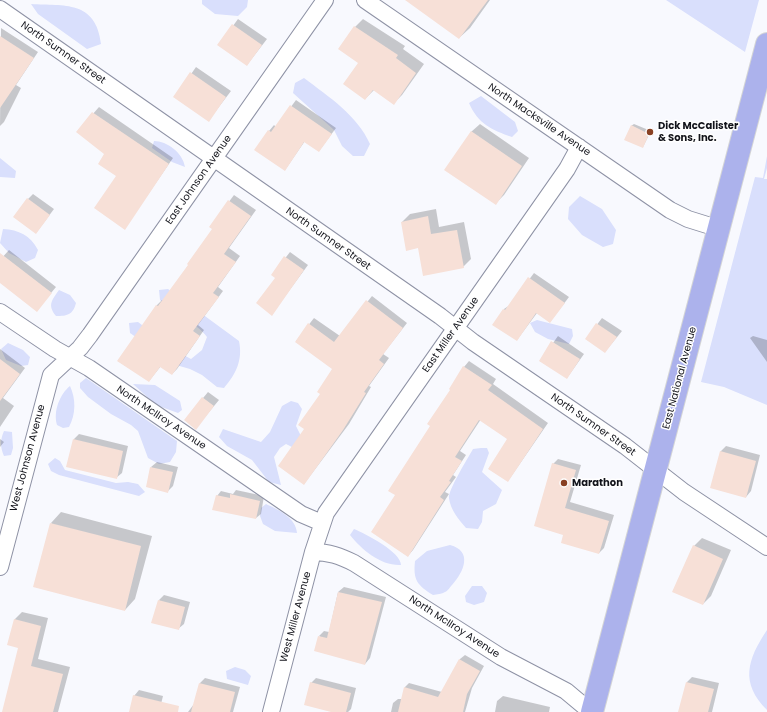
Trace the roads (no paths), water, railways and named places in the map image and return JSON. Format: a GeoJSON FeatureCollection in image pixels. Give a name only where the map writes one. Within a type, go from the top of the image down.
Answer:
{"type":"FeatureCollection","features":[{"type":"Feature","properties":{"kind":"main road","name":"East National Avenue"},"geometry":{"type":"LineString","coordinates":[[592,712],[720,229],[767,44]]}},
{"type":"Feature","properties":{"kind":"street","name":"East Johnson Avenue"},"geometry":{"type":"LineString","coordinates":[[70,357],[90,335],[325,0]]}},
{"type":"Feature","properties":{"kind":"street","name":"North Macksville Avenue"},"geometry":{"type":"LineString","coordinates":[[365,0],[670,210],[688,219],[720,229]]}},
{"type":"Feature","properties":{"kind":"street","name":"North Sumner Street"},"geometry":{"type":"LineString","coordinates":[[0,9],[625,446],[684,492],[767,547]]}},
{"type":"Feature","properties":{"kind":"street","name":"East Miller Avenue"},"geometry":{"type":"LineString","coordinates":[[322,523],[335,500],[567,169],[579,147]]}},
{"type":"Feature","properties":{"kind":"street","name":"North McIlroy Avenue"},"geometry":{"type":"LineString","coordinates":[[0,312],[70,357],[301,514],[322,523]]}},
{"type":"Feature","properties":{"kind":"street","name":"West Johnson Avenue"},"geometry":{"type":"LineString","coordinates":[[0,567],[51,375],[70,357]]}},
{"type":"Feature","properties":{"kind":"street","name":"West Miller Avenue"},"geometry":{"type":"LineString","coordinates":[[271,712],[322,523]]}},
{"type":"Feature","properties":{"kind":"street","name":"North McIlroy Avenue"},"geometry":{"type":"LineString","coordinates":[[313,552],[326,552],[354,563],[501,657],[566,691],[592,712]]}},
{"type":"Feature","properties":{"kind":"place","name":"Dick McCalister & Sons, Inc."},"geometry":{"type":"Point","coordinates":[650,132]}},
{"type":"Feature","properties":{"kind":"place","name":"Marathon"},"geometry":{"type":"Point","coordinates":[564,483]}}]}
